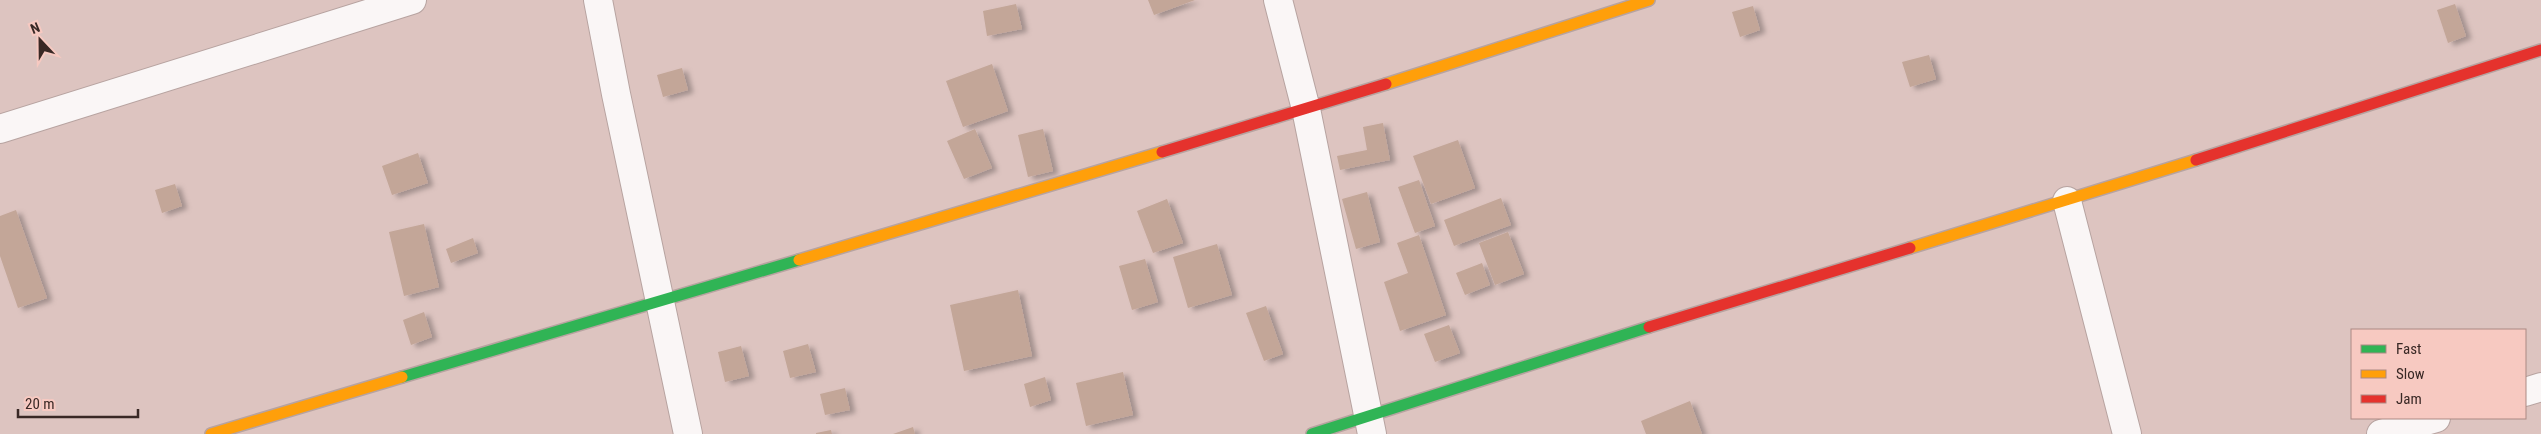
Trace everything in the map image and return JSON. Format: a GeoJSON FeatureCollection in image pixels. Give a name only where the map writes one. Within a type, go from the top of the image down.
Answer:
{"type":"FeatureCollection","features":[{"type":"Feature","properties":{"kind":"street"},"geometry":{"type":"LineString","coordinates":[[0,129],[412,0]]}},
{"type":"Feature","properties":{"kind":"street"},"geometry":{"type":"LineString","coordinates":[[598,0],[688,434]]}},
{"type":"Feature","properties":{"kind":"street"},"geometry":{"type":"LineString","coordinates":[[1278,0],[1306,109],[1370,424]]}},
{"type":"Feature","properties":{"kind":"street"},"geometry":{"type":"LineString","coordinates":[[211,434],[1306,109],[1649,0]]}},
{"type":"Feature","properties":{"kind":"street"},"geometry":{"type":"LineString","coordinates":[[1312,434],[1370,424],[2541,50]]}},
{"type":"Feature","properties":{"kind":"street"},"geometry":{"type":"LineString","coordinates":[[2067,200],[2127,434]]}},
{"type":"Feature","properties":{"kind":"street"},"geometry":{"type":"LineString","coordinates":[[2526,392],[2541,387]]}},
{"type":"Feature","properties":{"kind":"street"},"geometry":{"type":"LineString","coordinates":[[2381,434],[2433,419]]}},
{"type":"Feature","properties":{"kind":"building"},"geometry":{"type":"Polygon","coordinates":[[[1148,0],[1195,0],[1154,15],[1148,0]]]}},
{"type":"Feature","properties":{"kind":"building"},"geometry":{"type":"Polygon","coordinates":[[[1016,4],[1022,29],[987,36],[983,11],[1016,4]]]}},
{"type":"Feature","properties":{"kind":"building"},"geometry":{"type":"Polygon","coordinates":[[[2455,4],[2466,36],[2448,43],[2437,10],[2455,4]]]}},
{"type":"Feature","properties":{"kind":"building"},"geometry":{"type":"Polygon","coordinates":[[[1753,6],[1760,30],[1740,37],[1732,12],[1753,6]]]}},
{"type":"Feature","properties":{"kind":"building"},"geometry":{"type":"Polygon","coordinates":[[[1929,55],[1936,79],[1910,87],[1902,62],[1929,55]]]}},
{"type":"Feature","properties":{"kind":"building"},"geometry":{"type":"Polygon","coordinates":[[[992,64],[1008,111],[963,127],[946,81],[992,64]]]}},
{"type":"Feature","properties":{"kind":"building"},"geometry":{"type":"Polygon","coordinates":[[[682,68],[688,90],[663,97],[657,75],[682,68]]]}},
{"type":"Feature","properties":{"kind":"building"},"geometry":{"type":"Polygon","coordinates":[[[1383,123],[1390,160],[1340,170],[1337,156],[1367,150],[1363,127],[1383,123]]]}},
{"type":"Feature","properties":{"kind":"building"},"geometry":{"type":"Polygon","coordinates":[[[975,129],[992,168],[964,179],[947,141],[975,129]]]}},
{"type":"Feature","properties":{"kind":"building"},"geometry":{"type":"Polygon","coordinates":[[[1043,129],[1053,171],[1028,177],[1018,135],[1043,129]]]}},
{"type":"Feature","properties":{"kind":"building"},"geometry":{"type":"Polygon","coordinates":[[[1458,140],[1475,188],[1431,204],[1413,156],[1458,140]]]}},
{"type":"Feature","properties":{"kind":"building"},"geometry":{"type":"Polygon","coordinates":[[[418,153],[428,183],[392,195],[382,166],[418,153]]]}},
{"type":"Feature","properties":{"kind":"building"},"geometry":{"type":"Polygon","coordinates":[[[1419,180],[1435,226],[1415,233],[1398,187],[1419,180]]]}},
{"type":"Feature","properties":{"kind":"building"},"geometry":{"type":"Polygon","coordinates":[[[175,184],[182,206],[162,213],[155,190],[175,184]]]}},
{"type":"Feature","properties":{"kind":"building"},"geometry":{"type":"Polygon","coordinates":[[[1367,192],[1380,242],[1356,249],[1342,199],[1367,192]]]}},
{"type":"Feature","properties":{"kind":"building"},"geometry":{"type":"Polygon","coordinates":[[[1501,198],[1511,225],[1454,246],[1444,220],[1501,198]]]}},
{"type":"Feature","properties":{"kind":"building"},"geometry":{"type":"Polygon","coordinates":[[[1167,199],[1183,243],[1153,253],[1137,211],[1167,199]]]}},
{"type":"Feature","properties":{"kind":"building"},"geometry":{"type":"Polygon","coordinates":[[[16,210],[47,298],[18,308],[0,256],[0,216],[16,210]]]}},
{"type":"Feature","properties":{"kind":"building"},"geometry":{"type":"Polygon","coordinates":[[[424,224],[439,287],[404,296],[389,232],[424,224]]]}},
{"type":"Feature","properties":{"kind":"building"},"geometry":{"type":"Polygon","coordinates":[[[1508,232],[1524,274],[1495,285],[1479,243],[1508,232]]]}},
{"type":"Feature","properties":{"kind":"building"},"geometry":{"type":"Polygon","coordinates":[[[1419,235],[1446,315],[1400,331],[1384,282],[1408,273],[1397,243],[1419,235]]]}},
{"type":"Feature","properties":{"kind":"building"},"geometry":{"type":"Polygon","coordinates":[[[473,238],[478,253],[451,263],[446,249],[473,238]]]}},
{"type":"Feature","properties":{"kind":"building"},"geometry":{"type":"Polygon","coordinates":[[[1217,244],[1232,295],[1188,308],[1173,257],[1217,244]]]}},
{"type":"Feature","properties":{"kind":"building"},"geometry":{"type":"Polygon","coordinates":[[[1145,259],[1158,302],[1132,310],[1119,266],[1145,259]]]}},
{"type":"Feature","properties":{"kind":"building"},"geometry":{"type":"Polygon","coordinates":[[[1482,263],[1490,285],[1465,295],[1456,273],[1482,263]]]}},
{"type":"Feature","properties":{"kind":"building"},"geometry":{"type":"Polygon","coordinates":[[[1018,290],[1032,356],[964,371],[950,305],[1018,290]]]}},
{"type":"Feature","properties":{"kind":"building"},"geometry":{"type":"Polygon","coordinates":[[[1266,306],[1283,354],[1264,361],[1246,313],[1266,306]]]}},
{"type":"Feature","properties":{"kind":"building"},"geometry":{"type":"Polygon","coordinates":[[[424,312],[432,337],[411,345],[403,320],[424,312]]]}},
{"type":"Feature","properties":{"kind":"building"},"geometry":{"type":"Polygon","coordinates":[[[1449,325],[1460,353],[1435,362],[1424,334],[1449,325]]]}},
{"type":"Feature","properties":{"kind":"building"},"geometry":{"type":"Polygon","coordinates":[[[808,344],[816,372],[790,378],[783,351],[808,344]]]}},
{"type":"Feature","properties":{"kind":"building"},"geometry":{"type":"Polygon","coordinates":[[[741,346],[749,376],[725,382],[718,352],[741,346]]]}},
{"type":"Feature","properties":{"kind":"building"},"geometry":{"type":"Polygon","coordinates":[[[1123,372],[1133,415],[1086,426],[1076,383],[1123,372]]]}},
{"type":"Feature","properties":{"kind":"building"},"geometry":{"type":"Polygon","coordinates":[[[1045,377],[1051,400],[1030,407],[1024,384],[1045,377]]]}},
{"type":"Feature","properties":{"kind":"building"},"geometry":{"type":"Polygon","coordinates":[[[845,388],[850,410],[825,415],[820,394],[845,388]]]}},
{"type":"Feature","properties":{"kind":"building"},"geometry":{"type":"Polygon","coordinates":[[[1690,401],[1702,434],[1646,434],[1641,421],[1690,401]]]}},
{"type":"Feature","properties":{"kind":"building"},"geometry":{"type":"Polygon","coordinates":[[[913,427],[915,434],[893,434],[913,427]]]}},
{"type":"Feature","properties":{"kind":"building"},"geometry":{"type":"Polygon","coordinates":[[[831,430],[832,434],[816,434],[816,433],[831,430]]]}},
{"type":"Feature","properties":{"kind":"traffic: fast"},"geometry":{"type":"LineString","coordinates":[[402,377],[799,260]]}},
{"type":"Feature","properties":{"kind":"traffic: fast"},"geometry":{"type":"LineString","coordinates":[[1312,434],[1649,327]]}},
{"type":"Feature","properties":{"kind":"traffic: slow"},"geometry":{"type":"LineString","coordinates":[[1386,84],[1649,0]]}},
{"type":"Feature","properties":{"kind":"traffic: slow"},"geometry":{"type":"LineString","coordinates":[[799,260],[1162,152]]}},
{"type":"Feature","properties":{"kind":"traffic: slow"},"geometry":{"type":"LineString","coordinates":[[1910,248],[2196,160]]}},
{"type":"Feature","properties":{"kind":"traffic: slow"},"geometry":{"type":"LineString","coordinates":[[211,434],[402,377]]}},
{"type":"Feature","properties":{"kind":"traffic: jam"},"geometry":{"type":"LineString","coordinates":[[2196,160],[2541,50]]}},
{"type":"Feature","properties":{"kind":"traffic: jam"},"geometry":{"type":"LineString","coordinates":[[1162,152],[1386,84]]}},
{"type":"Feature","properties":{"kind":"traffic: jam"},"geometry":{"type":"LineString","coordinates":[[1649,327],[1910,248]]}}]}
